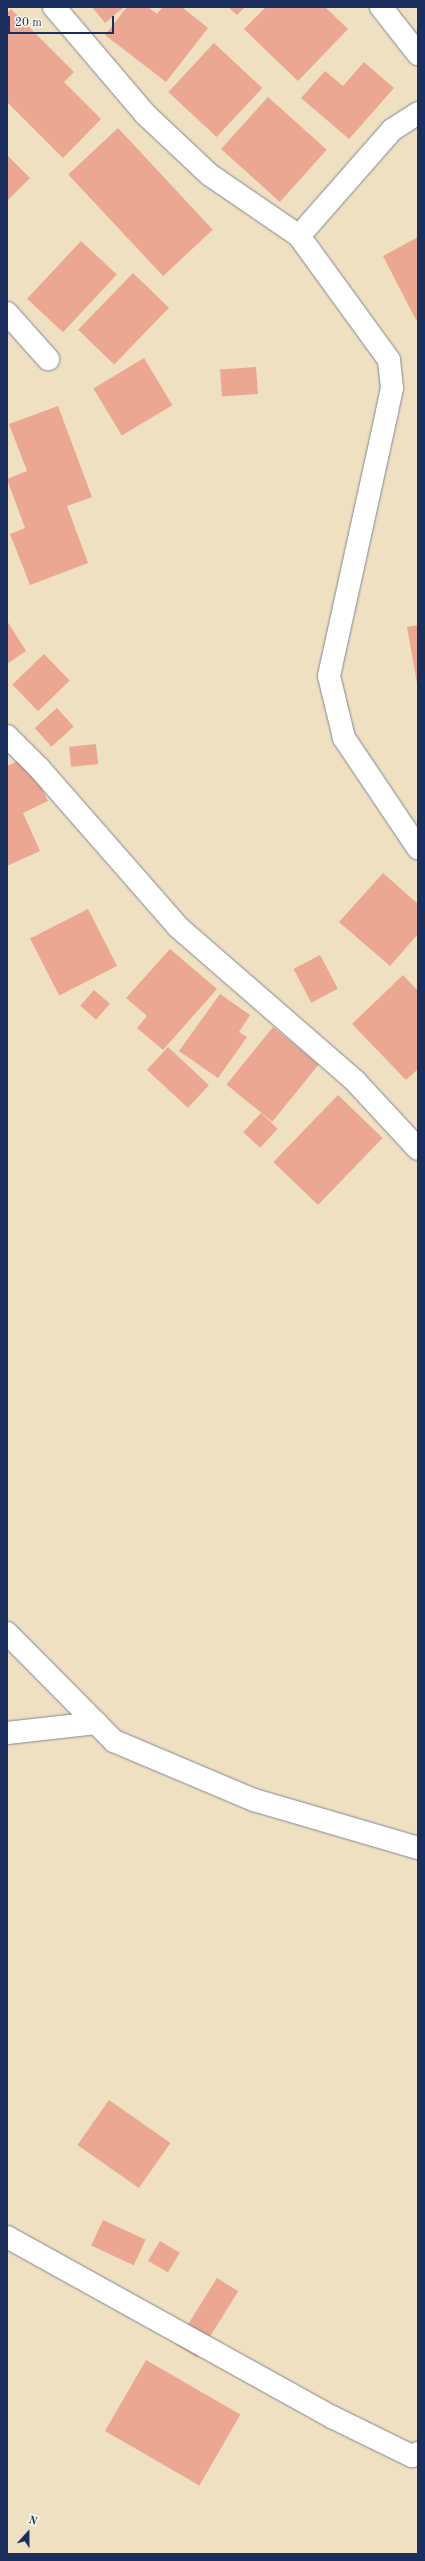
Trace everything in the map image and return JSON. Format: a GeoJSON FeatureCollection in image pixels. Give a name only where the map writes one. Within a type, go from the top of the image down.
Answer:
{"type":"FeatureCollection","features":[{"type":"Feature","properties":{"kind":"street"},"geometry":{"type":"LineString","coordinates":[[54,7],[145,114],[210,175],[299,236],[389,360],[390,396],[329,676],[344,738],[418,848]]}},
{"type":"Feature","properties":{"kind":"street"},"geometry":{"type":"LineString","coordinates":[[381,7],[418,54]]}},
{"type":"Feature","properties":{"kind":"street"},"geometry":{"type":"LineString","coordinates":[[299,236],[392,130],[418,113]]}},
{"type":"Feature","properties":{"kind":"street"},"geometry":{"type":"LineString","coordinates":[[7,313],[48,359]]}},
{"type":"Feature","properties":{"kind":"street"},"geometry":{"type":"LineString","coordinates":[[7,736],[39,768],[178,927],[356,1082],[418,1148]]}},
{"type":"Feature","properties":{"kind":"street"},"geometry":{"type":"LineString","coordinates":[[7,1633],[114,1741],[254,1800],[418,1848]]}},
{"type":"Feature","properties":{"kind":"street"},"geometry":{"type":"LineString","coordinates":[[7,1733],[96,1723]]}},
{"type":"Feature","properties":{"kind":"street"},"geometry":{"type":"LineString","coordinates":[[7,2237],[332,2417],[412,2456],[418,2453]]}},
{"type":"Feature","properties":{"kind":"building"},"geometry":{"type":"Polygon","coordinates":[[[92,7],[124,7],[105,23],[92,7]]]}},
{"type":"Feature","properties":{"kind":"building"},"geometry":{"type":"Polygon","coordinates":[[[127,7],[148,7],[157,14],[163,7],[182,7],[208,28],[166,82],[105,35],[127,7]]]}},
{"type":"Feature","properties":{"kind":"building"},"geometry":{"type":"Polygon","coordinates":[[[228,7],[245,7],[237,15],[228,7]]]}},
{"type":"Feature","properties":{"kind":"building"},"geometry":{"type":"Polygon","coordinates":[[[266,7],[325,7],[348,29],[298,81],[244,29],[266,7]]]}},
{"type":"Feature","properties":{"kind":"building"},"geometry":{"type":"Polygon","coordinates":[[[11,9],[74,72],[64,82],[101,119],[63,158],[7,102],[7,13],[11,9]]]}},
{"type":"Feature","properties":{"kind":"building"},"geometry":{"type":"Polygon","coordinates":[[[214,43],[262,88],[217,137],[168,92],[214,43]]]}},
{"type":"Feature","properties":{"kind":"building"},"geometry":{"type":"Polygon","coordinates":[[[364,62],[394,88],[349,139],[301,98],[325,71],[343,86],[364,62]]]}},
{"type":"Feature","properties":{"kind":"building"},"geometry":{"type":"Polygon","coordinates":[[[268,97],[327,150],[280,202],[221,149],[268,97]]]}},
{"type":"Feature","properties":{"kind":"building"},"geometry":{"type":"Polygon","coordinates":[[[118,128],[213,230],[163,276],[68,174],[118,128]]]}},
{"type":"Feature","properties":{"kind":"building"},"geometry":{"type":"Polygon","coordinates":[[[7,155],[30,178],[7,201],[7,155]]]}},
{"type":"Feature","properties":{"kind":"building"},"geometry":{"type":"Polygon","coordinates":[[[418,237],[418,318],[416,320],[383,256],[418,237]]]}},
{"type":"Feature","properties":{"kind":"building"},"geometry":{"type":"Polygon","coordinates":[[[81,241],[117,274],[63,332],[27,299],[81,241]]]}},
{"type":"Feature","properties":{"kind":"building"},"geometry":{"type":"Polygon","coordinates":[[[133,273],[169,308],[114,365],[78,330],[133,273]]]}},
{"type":"Feature","properties":{"kind":"building"},"geometry":{"type":"Polygon","coordinates":[[[144,358],[172,405],[122,436],[93,388],[144,358]]]}},
{"type":"Feature","properties":{"kind":"building"},"geometry":{"type":"Polygon","coordinates":[[[256,367],[258,394],[222,396],[220,370],[256,367]]]}},
{"type":"Feature","properties":{"kind":"building"},"geometry":{"type":"Polygon","coordinates":[[[58,406],[92,497],[67,506],[88,563],[30,585],[10,534],[25,528],[7,479],[27,471],[9,424],[58,406]]]}},
{"type":"Feature","properties":{"kind":"building"},"geometry":{"type":"Polygon","coordinates":[[[7,621],[26,651],[7,664],[7,621]]]}},
{"type":"Feature","properties":{"kind":"building"},"geometry":{"type":"Polygon","coordinates":[[[418,625],[418,682],[417,683],[407,627],[418,625]]]}},
{"type":"Feature","properties":{"kind":"building"},"geometry":{"type":"Polygon","coordinates":[[[44,654],[70,681],[38,711],[12,685],[44,654]]]}},
{"type":"Feature","properties":{"kind":"building"},"geometry":{"type":"Polygon","coordinates":[[[57,708],[74,727],[51,747],[35,728],[57,708]]]}},
{"type":"Feature","properties":{"kind":"building"},"geometry":{"type":"Polygon","coordinates":[[[96,744],[98,764],[71,767],[69,747],[96,744]]]}},
{"type":"Feature","properties":{"kind":"building"},"geometry":{"type":"Polygon","coordinates":[[[27,757],[48,801],[23,813],[40,851],[7,866],[7,766],[27,757]]]}},
{"type":"Feature","properties":{"kind":"building"},"geometry":{"type":"Polygon","coordinates":[[[383,873],[418,904],[418,934],[390,966],[339,922],[383,873]]]}},
{"type":"Feature","properties":{"kind":"building"},"geometry":{"type":"Polygon","coordinates":[[[88,909],[117,966],[59,996],[30,939],[88,909]]]}},
{"type":"Feature","properties":{"kind":"building"},"geometry":{"type":"Polygon","coordinates":[[[170,949],[217,989],[163,1050],[137,1028],[147,1016],[126,998],[170,949]]]}},
{"type":"Feature","properties":{"kind":"building"},"geometry":{"type":"Polygon","coordinates":[[[320,955],[338,989],[311,1003],[294,969],[320,955]]]}},
{"type":"Feature","properties":{"kind":"building"},"geometry":{"type":"Polygon","coordinates":[[[403,975],[418,991],[418,1069],[406,1080],[352,1024],[403,975]]]}},
{"type":"Feature","properties":{"kind":"building"},"geometry":{"type":"Polygon","coordinates":[[[94,990],[110,1004],[96,1020],[80,1006],[94,990]]]}},
{"type":"Feature","properties":{"kind":"building"},"geometry":{"type":"Polygon","coordinates":[[[220,994],[250,1015],[239,1032],[247,1037],[218,1078],[179,1051],[220,994]]]}},
{"type":"Feature","properties":{"kind":"building"},"geometry":{"type":"Polygon","coordinates":[[[273,1027],[319,1064],[272,1122],[226,1085],[273,1027]]]}},
{"type":"Feature","properties":{"kind":"building"},"geometry":{"type":"Polygon","coordinates":[[[168,1047],[209,1085],[188,1108],[147,1070],[168,1047]]]}},
{"type":"Feature","properties":{"kind":"building"},"geometry":{"type":"Polygon","coordinates":[[[338,1095],[383,1138],[318,1205],[273,1162],[338,1095]]]}},
{"type":"Feature","properties":{"kind":"building"},"geometry":{"type":"Polygon","coordinates":[[[261,1113],[278,1129],[260,1148],[243,1132],[261,1113]]]}},
{"type":"Feature","properties":{"kind":"building"},"geometry":{"type":"Polygon","coordinates":[[[109,2100],[170,2143],[139,2188],[77,2145],[109,2100]]]}},
{"type":"Feature","properties":{"kind":"building"},"geometry":{"type":"Polygon","coordinates":[[[103,2220],[146,2240],[134,2265],[91,2245],[103,2220]]]}},
{"type":"Feature","properties":{"kind":"building"},"geometry":{"type":"Polygon","coordinates":[[[160,2241],[180,2253],[168,2273],[148,2261],[160,2241]]]}},
{"type":"Feature","properties":{"kind":"building"},"geometry":{"type":"Polygon","coordinates":[[[217,2278],[238,2291],[197,2357],[176,2344],[217,2278]]]}},
{"type":"Feature","properties":{"kind":"building"},"geometry":{"type":"Polygon","coordinates":[[[146,2360],[240,2414],[199,2486],[105,2431],[146,2360]]]}}]}
